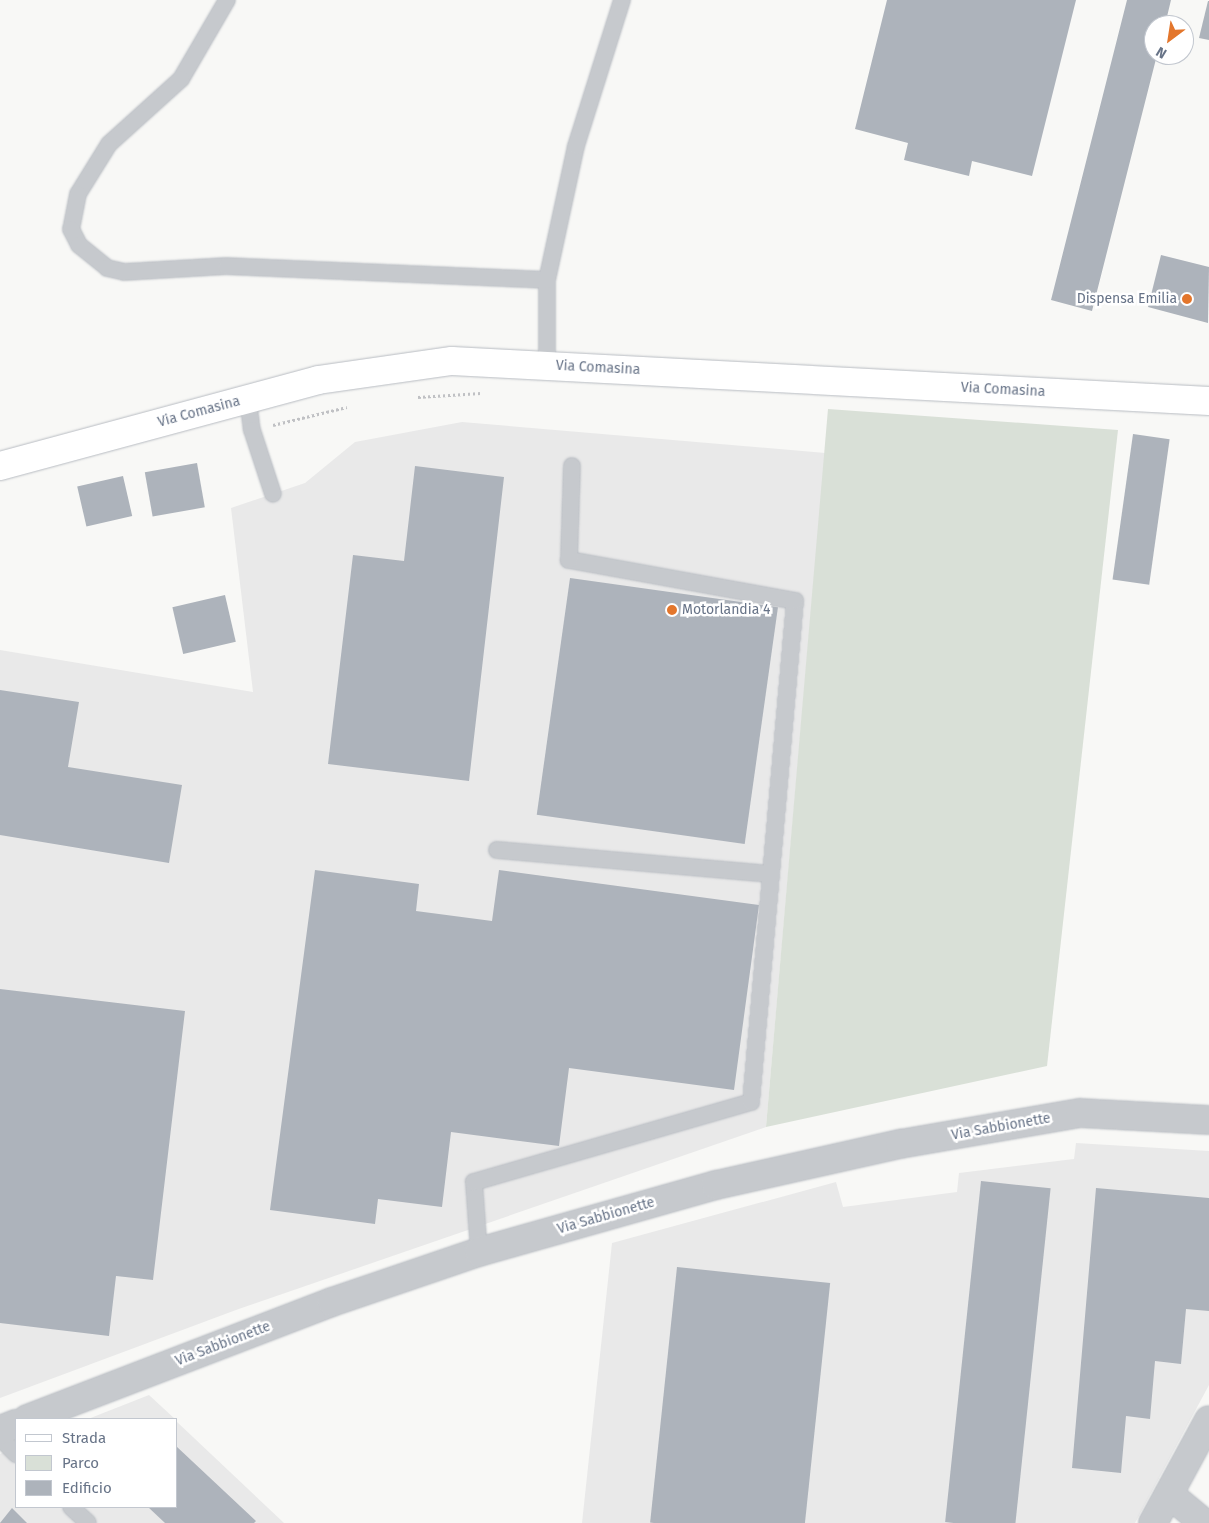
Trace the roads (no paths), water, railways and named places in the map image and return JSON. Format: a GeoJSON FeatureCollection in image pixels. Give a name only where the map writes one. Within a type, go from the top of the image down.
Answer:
{"type":"FeatureCollection","features":[{"type":"Feature","properties":{"kind":"main road","name":"Via Comasina"},"geometry":{"type":"LineString","coordinates":[[0,466],[318,380],[452,360],[1209,401]]}},
{"type":"Feature","properties":{"kind":"street","name":"Via Sabbionette"},"geometry":{"type":"LineString","coordinates":[[31,1418],[332,1302],[479,1252],[716,1185],[900,1144],[1080,1113],[1209,1120]]}},
{"type":"Feature","properties":{"kind":"street"},"geometry":{"type":"LineString","coordinates":[[1153,1523],[1209,1420]]}},
{"type":"Feature","properties":{"kind":"street"},"geometry":{"type":"LineString","coordinates":[[0,1430],[15,1424]]}},
{"type":"Feature","properties":{"kind":"street"},"geometry":{"type":"LineString","coordinates":[[1169,1494],[1204,1523]]}},
{"type":"Feature","properties":{"kind":"lane"},"geometry":{"type":"LineString","coordinates":[[227,0],[181,79],[108,144],[78,194],[71,228],[79,245],[107,268],[124,272],[227,266],[547,280]]}},
{"type":"Feature","properties":{"kind":"lane"},"geometry":{"type":"LineString","coordinates":[[547,366],[547,280],[576,146],[622,0]]}},
{"type":"Feature","properties":{"kind":"lane"},"geometry":{"type":"LineString","coordinates":[[248,399],[252,430],[273,494]]}},
{"type":"Feature","properties":{"kind":"lane"},"geometry":{"type":"LineString","coordinates":[[479,1252],[474,1182],[751,1102],[795,601],[569,560],[572,466]]}},
{"type":"Feature","properties":{"kind":"lane"},"geometry":{"type":"LineString","coordinates":[[497,850],[771,874]]}},
{"type":"Feature","properties":{"kind":"lane"},"geometry":{"type":"LineString","coordinates":[[0,1438],[15,1453]]}},
{"type":"Feature","properties":{"kind":"lane"},"geometry":{"type":"LineString","coordinates":[[72,1508],[88,1523]]}},
{"type":"Feature","properties":{"kind":"place","name":"Dispensa Emilia"},"geometry":{"type":"Point","coordinates":[1187,299]}},
{"type":"Feature","properties":{"kind":"place","name":"Motorlandia 4"},"geometry":{"type":"Point","coordinates":[672,610]}}]}
